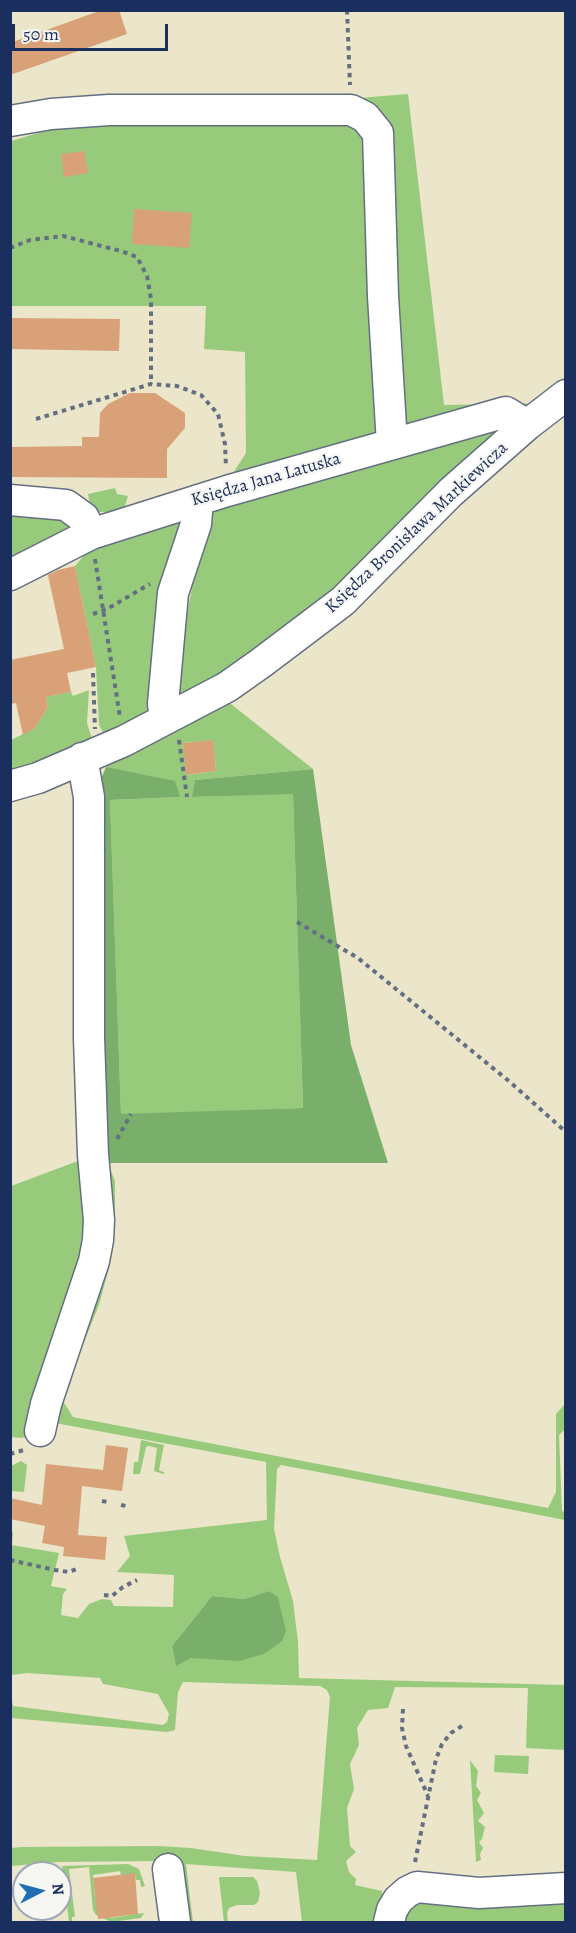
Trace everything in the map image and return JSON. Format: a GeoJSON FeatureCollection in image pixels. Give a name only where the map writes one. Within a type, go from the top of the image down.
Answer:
{"type":"FeatureCollection","features":[{"type":"Feature","properties":{"kind":"street"},"geometry":{"type":"LineString","coordinates":[[10,121],[51,114],[109,110],[351,110],[365,117],[378,133],[383,296],[392,444]]}},
{"type":"Feature","properties":{"kind":"street","name":"Księdza Bronisława Markiewicza"},"geometry":{"type":"LineString","coordinates":[[10,786],[38,778],[103,749],[227,687],[343,601],[451,492],[527,425],[566,395]]}},
{"type":"Feature","properties":{"kind":"street","name":"Księdza Jana Latuska"},"geometry":{"type":"LineString","coordinates":[[10,575],[91,534],[227,491],[506,412],[527,425]]}},
{"type":"Feature","properties":{"kind":"street"},"geometry":{"type":"LineString","coordinates":[[10,500],[66,505],[84,518],[91,534]]}},
{"type":"Feature","properties":{"kind":"street"},"geometry":{"type":"LineString","coordinates":[[165,719],[163,705],[173,593],[196,524],[198,500]]}},
{"type":"Feature","properties":{"kind":"street"},"geometry":{"type":"LineString","coordinates":[[40,1431],[54,1378],[94,1261],[98,1239],[99,1220],[93,1155],[89,1038],[89,797],[103,749]]}},
{"type":"Feature","properties":{"kind":"street"},"geometry":{"type":"LineString","coordinates":[[168,1869],[175,1923]]}},
{"type":"Feature","properties":{"kind":"street"},"geometry":{"type":"LineString","coordinates":[[389,1923],[392,1910],[398,1900],[417,1887],[479,1893],[566,1888]]}},
{"type":"Feature","properties":{"kind":"path"},"geometry":{"type":"LineString","coordinates":[[347,10],[351,110]]}},
{"type":"Feature","properties":{"kind":"path"},"geometry":{"type":"LineString","coordinates":[[10,248],[30,240],[63,236],[137,257],[147,276],[151,299],[151,384]]}},
{"type":"Feature","properties":{"kind":"path"},"geometry":{"type":"LineString","coordinates":[[36,419],[151,384],[177,386],[201,395],[218,414],[225,444],[227,491]]}},
{"type":"Feature","properties":{"kind":"path"},"geometry":{"type":"LineString","coordinates":[[91,534],[103,610],[103,749]]}},
{"type":"Feature","properties":{"kind":"path"},"geometry":{"type":"LineString","coordinates":[[93,614],[128,598],[182,565]]}},
{"type":"Feature","properties":{"kind":"path"},"geometry":{"type":"LineString","coordinates":[[93,673],[95,728],[103,749]]}},
{"type":"Feature","properties":{"kind":"path"},"geometry":{"type":"LineString","coordinates":[[165,719],[176,726],[187,797]]}},
{"type":"Feature","properties":{"kind":"path"},"geometry":{"type":"LineString","coordinates":[[297,922],[358,958],[510,1082],[566,1132]]}},
{"type":"Feature","properties":{"kind":"path"},"geometry":{"type":"LineString","coordinates":[[121,1505],[126,1506]]}},
{"type":"Feature","properties":{"kind":"path"},"geometry":{"type":"LineString","coordinates":[[10,1560],[69,1572],[79,1568]]}},
{"type":"Feature","properties":{"kind":"path"},"geometry":{"type":"LineString","coordinates":[[104,1595],[112,1596],[137,1580]]}},
{"type":"Feature","properties":{"kind":"path"},"geometry":{"type":"LineString","coordinates":[[402,1709],[402,1728],[406,1746],[428,1796]]}},
{"type":"Feature","properties":{"kind":"path"},"geometry":{"type":"LineString","coordinates":[[407,1892],[411,1883],[436,1759],[442,1744],[451,1733],[462,1726]]}},
{"type":"Feature","properties":{"kind":"green space"},"geometry":{"type":"Polygon","coordinates":[[[408,94],[444,405],[561,403],[243,667],[171,697],[206,515],[246,453],[245,352],[204,349],[206,306],[11,306],[11,141],[79,121],[408,94]]]}},
{"type":"Feature","properties":{"kind":"green space"},"geometry":{"type":"Polygon","coordinates":[[[115,488],[117,494],[128,496],[123,512],[91,512],[88,494],[115,488]]]}},
{"type":"Feature","properties":{"kind":"green space"},"geometry":{"type":"Polygon","coordinates":[[[11,506],[62,515],[73,525],[70,532],[11,564],[11,506]]]}},
{"type":"Feature","properties":{"kind":"green space"},"geometry":{"type":"Polygon","coordinates":[[[175,517],[184,518],[158,711],[104,734],[99,725],[96,667],[75,566],[87,552],[175,517]]]}},
{"type":"Feature","properties":{"kind":"green space"},"geometry":{"type":"Polygon","coordinates":[[[89,690],[87,723],[93,742],[11,778],[11,740],[35,728],[48,707],[46,697],[71,692],[73,696],[89,690]]]}},
{"type":"Feature","properties":{"kind":"green space"},"geometry":{"type":"Polygon","coordinates":[[[226,700],[313,769],[195,780],[193,797],[293,793],[303,1108],[121,1115],[110,800],[180,797],[106,767],[226,700]],[[213,740],[183,743],[187,775],[216,771],[213,740]]]}},
{"type":"Feature","properties":{"kind":"green space"},"geometry":{"type":"Polygon","coordinates":[[[106,767],[175,781],[180,797],[110,800],[121,1114],[303,1108],[293,794],[192,797],[195,780],[313,769],[351,1045],[388,1163],[108,1163],[97,788],[106,767]]]}},
{"type":"Feature","properties":{"kind":"green space"},"geometry":{"type":"Polygon","coordinates":[[[86,1158],[108,1163],[115,1181],[115,1224],[111,1260],[99,1305],[61,1398],[73,1417],[548,1508],[556,1492],[556,1414],[565,1404],[565,1429],[559,1435],[562,1511],[565,1512],[565,1520],[281,1465],[277,1469],[274,1529],[293,1601],[299,1678],[565,1685],[565,1750],[526,1748],[528,1688],[395,1687],[388,1708],[368,1710],[357,1728],[359,1745],[350,1764],[354,1789],[347,1808],[350,1846],[356,1852],[346,1861],[349,1872],[356,1879],[355,1885],[382,1891],[383,1922],[302,1922],[296,1872],[186,1864],[193,1922],[180,1922],[157,1861],[12,1861],[11,1866],[11,1848],[21,1847],[159,1846],[245,1856],[317,1860],[330,1697],[327,1690],[320,1686],[183,1682],[178,1692],[175,1730],[167,1732],[11,1718],[11,1694],[11,1531],[13,1532],[12,1545],[59,1553],[51,1586],[67,1589],[63,1594],[61,1615],[78,1618],[89,1604],[102,1599],[111,1600],[114,1606],[173,1607],[174,1575],[117,1572],[130,1556],[124,1536],[267,1520],[266,1462],[55,1423],[22,1438],[11,1437],[11,1186],[86,1158]],[[269,1591],[244,1599],[212,1596],[172,1646],[176,1665],[191,1658],[208,1658],[269,1591]],[[27,1673],[12,1675],[13,1706],[163,1725],[167,1722],[169,1714],[158,1694],[103,1684],[100,1678],[27,1673]]]}},
{"type":"Feature","properties":{"kind":"green space"},"geometry":{"type":"Polygon","coordinates":[[[141,1440],[164,1445],[159,1470],[165,1473],[154,1471],[157,1448],[149,1446],[146,1447],[140,1474],[133,1474],[134,1462],[138,1462],[141,1440]]]}},
{"type":"Feature","properties":{"kind":"green space"},"geometry":{"type":"Polygon","coordinates":[[[21,1461],[27,1465],[24,1492],[11,1491],[11,1466],[21,1461]]]}},
{"type":"Feature","properties":{"kind":"green space"},"geometry":{"type":"Polygon","coordinates":[[[269,1591],[278,1597],[286,1631],[282,1641],[264,1654],[239,1661],[191,1658],[176,1666],[172,1646],[212,1596],[244,1599],[269,1591]]]}},
{"type":"Feature","properties":{"kind":"green space"},"geometry":{"type":"Polygon","coordinates":[[[495,1755],[529,1756],[528,1774],[494,1772],[495,1755]]]}},
{"type":"Feature","properties":{"kind":"green space"},"geometry":{"type":"Polygon","coordinates":[[[470,1760],[478,1771],[476,1786],[481,1793],[477,1800],[484,1813],[478,1821],[485,1827],[479,1842],[483,1848],[480,1854],[481,1860],[476,1862],[470,1760]]]}},
{"type":"Feature","properties":{"kind":"green space"},"geometry":{"type":"Polygon","coordinates":[[[128,1864],[139,1869],[145,1886],[141,1887],[140,1880],[136,1880],[135,1874],[121,1875],[120,1871],[93,1875],[95,1897],[109,1907],[111,1918],[144,1913],[141,1918],[111,1922],[96,1915],[93,1910],[89,1867],[72,1869],[72,1866],[128,1864]]]}},
{"type":"Feature","properties":{"kind":"green space"},"geometry":{"type":"Polygon","coordinates":[[[220,1877],[253,1877],[257,1881],[260,1893],[258,1902],[254,1905],[237,1905],[229,1908],[228,1922],[224,1922],[220,1877]]]}},
{"type":"Feature","properties":{"kind":"green space"},"geometry":{"type":"Polygon","coordinates":[[[72,1893],[75,1917],[72,1917],[72,1893]]]}},
{"type":"Feature","properties":{"kind":"green space"},"geometry":{"type":"Polygon","coordinates":[[[565,1896],[565,1922],[396,1922],[411,1898],[565,1896]]]}},
{"type":"Feature","properties":{"kind":"building"},"geometry":{"type":"Polygon","coordinates":[[[102,10],[119,10],[127,34],[10,75],[10,43],[102,10]]]}},
{"type":"Feature","properties":{"kind":"building"},"geometry":{"type":"Polygon","coordinates":[[[84,151],[88,173],[64,177],[61,154],[84,151]]]}},
{"type":"Feature","properties":{"kind":"building"},"geometry":{"type":"Polygon","coordinates":[[[134,209],[192,213],[189,248],[132,244],[134,209]]]}},
{"type":"Feature","properties":{"kind":"building"},"geometry":{"type":"Polygon","coordinates":[[[10,318],[120,319],[119,351],[10,349],[10,318]]]}},
{"type":"Feature","properties":{"kind":"building"},"geometry":{"type":"Polygon","coordinates":[[[130,393],[155,393],[185,413],[185,428],[167,449],[167,478],[10,477],[10,447],[82,446],[82,437],[99,437],[100,413],[108,404],[130,393]]]}},
{"type":"Feature","properties":{"kind":"building"},"geometry":{"type":"Polygon","coordinates":[[[75,566],[96,667],[67,673],[71,692],[46,697],[48,707],[35,728],[23,735],[16,703],[10,704],[10,660],[64,649],[48,575],[75,566]]]}},
{"type":"Feature","properties":{"kind":"building"},"geometry":{"type":"Polygon","coordinates":[[[213,740],[216,771],[186,775],[183,743],[213,740]]]}},
{"type":"Feature","properties":{"kind":"building"},"geometry":{"type":"Polygon","coordinates":[[[106,1445],[128,1448],[122,1491],[82,1486],[78,1535],[107,1537],[105,1560],[63,1556],[64,1547],[42,1543],[45,1526],[10,1519],[10,1498],[42,1505],[46,1464],[103,1470],[106,1445]]]}},
{"type":"Feature","properties":{"kind":"building"},"geometry":{"type":"Polygon","coordinates":[[[135,1873],[138,1914],[98,1919],[93,1878],[135,1873]]]}}]}
